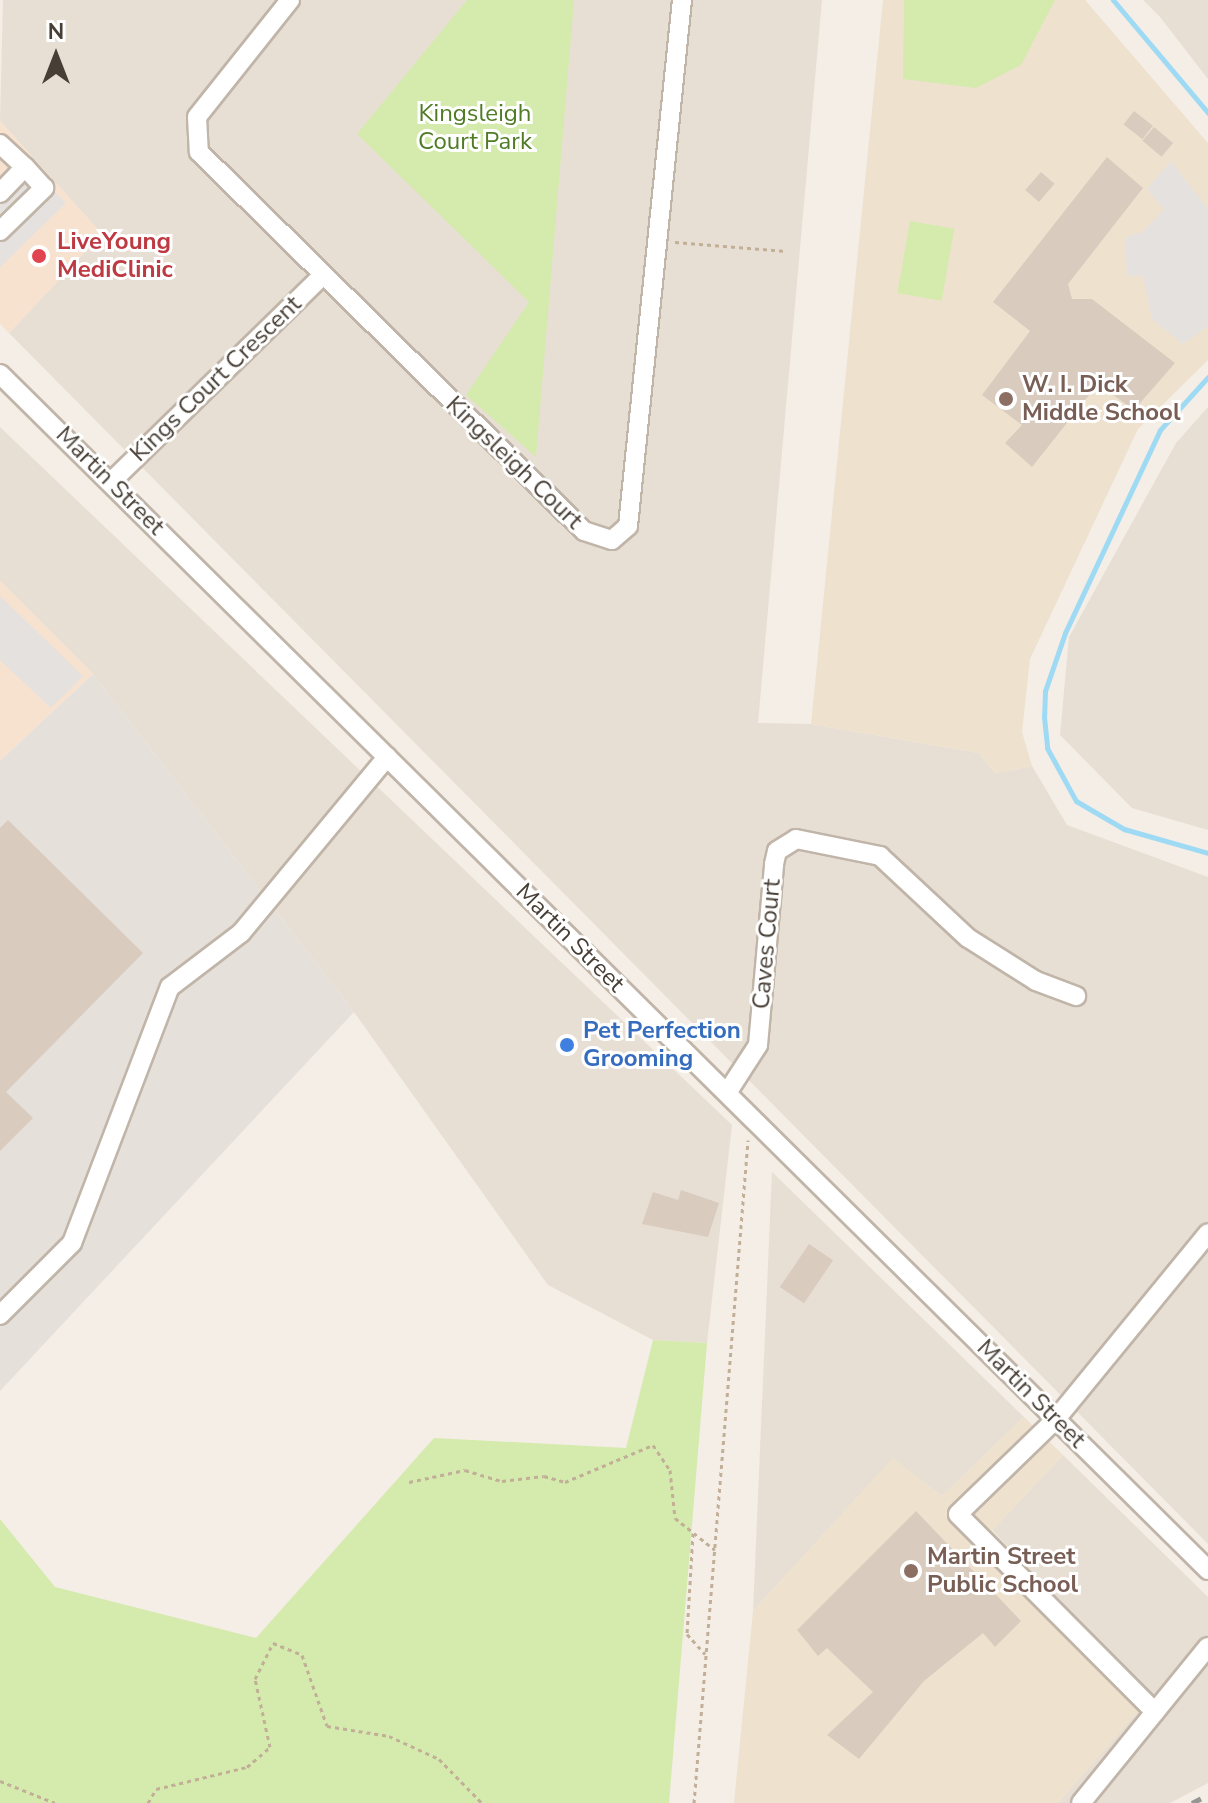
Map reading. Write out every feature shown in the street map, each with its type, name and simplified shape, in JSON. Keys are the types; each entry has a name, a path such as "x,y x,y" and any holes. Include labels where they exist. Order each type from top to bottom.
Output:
{"street":[{"name":"Kingsleigh Court","path":"290,0 197,117 193,135 207,164 584,531 612,540 628,526 682,0"},
{"path":"0,144 44,188 0,231"},
{"path":"0,193 25,167"},
{"name":"Kings Court Crescent","path":"111,482 322,276"},
{"name":"Martin Street","path":"0,374 1208,1570"},
{"path":"0,1315 72,1243 170,987 241,933 387,757"},
{"name":"Caves Court","path":"727,1093 758,1045 774,864 777,851 796,839 880,856 968,938 1036,981 1076,996"},
{"path":"1155,1712 958,1514 1056,1419 1208,1233"},
{"path":"1081,1803 1208,1647"}],"path":[{"path":"655,241 786,251"},
{"path":"694,1803 750,1116"},
{"path":"409,1482 465,1470 502,1481 544,1476 565,1482 653,1445 670,1470 675,1518 715,1550"},
{"path":"693,1533 687,1634 706,1655"},
{"path":"148,1803 156,1789 247,1767 270,1747 255,1679 273,1643 302,1655 327,1726 389,1736 439,1759 482,1803"},
{"path":"0,1781 55,1803"}],"shaded area":[{"path":"3,0 822,0 758,723 811,724 979,753 995,773 1032,766 1067,825 1208,877 1208,1544 9,333 102,234 0,121"},
{"name":"W. I. Dick Middle School","path":"883,0 1085,0 1208,143 1208,360 1138,429 1030,659 1022,732 1032,766 995,773 979,753 811,724"},
{"path":"1143,0 1208,0 1208,79 1160,17"},
{"path":"0,121 102,234 9,333 0,324"},
{"path":"1171,161 1208,209 1208,326 1183,344 1152,319 1143,276 1127,276 1125,237 1143,232 1164,209 1147,189"},
{"path":"34,171 66,203 0,267 0,194 6,199"},
{"path":"1208,407 1208,830 1132,808 1060,735 1069,637 1176,443"},
{"path":"0,427 732,1125 707,1343 653,1340 548,1285 354,1012 93,674 0,581"},
{"path":"0,581 93,674 0,761"},
{"path":"0,596 83,676 51,708 0,660"},
{"path":"93,674 354,1012 0,1391 0,761"},
{"path":"772,1172 1024,1417 942,1496 893,1459 753,1611"},
{"name":"Martin Street Public School","path":"1024,1417 1063,1455 992,1531 1152,1695 1058,1803 734,1803 753,1611 893,1458 942,1496"},
{"path":"1063,1455 1208,1597 1208,1783 1170,1803 1058,1803 1151,1695 992,1530"}],"green space":[{"name":"Kingsleigh Court Park","path":"467,0 574,0 536,457 466,395 529,302 357,134"},
{"path":"904,0 1055,0 1021,65 976,88 903,79"},
{"path":"910,221 954,229 942,301 897,293"},
{"path":"653,1340 707,1343 669,1803 0,1803 0,1519 55,1587 256,1638 434,1438 626,1448"}],"building":[{"path":"1134,111 1153,126 1142,139 1124,124"},
{"path":"1154,127 1173,143 1162,157 1142,141"},
{"path":"1107,157 1143,188 1068,284 1072,299 1092,299 1175,363 1134,410 1098,384 1032,467 1005,443 1022,425 982,395 1030,331 993,302"},
{"path":"1041,172 1055,184 1039,202 1025,190"},
{"path":"8,820 143,953 6,1092 33,1118 0,1151 0,828"},
{"path":"681,1190 719,1203 708,1237 642,1224 653,1192 678,1200"},
{"path":"809,1244 833,1260 804,1303 780,1287"},
{"path":"916,1511 1021,1621 995,1647 983,1633 924,1681 859,1759 827,1735 873,1692 827,1648 818,1656 797,1630"}],"waterway":[{"path":"1113,0 1208,113"},
{"path":"1208,377 1160,430 1065,633 1045,691 1044,717 1047,748 1076,801 1124,829 1208,853"}],"railway":[{"path":"1192,1803 1208,1795"}],"place":[{"name":"LiveYoung MediClinic","path":"39,256"},
{"name":"W. I. Dick Middle School","path":"1006,399"},
{"name":"Pet Perfection Grooming","path":"567,1045"},
{"name":"Martin Street Public School","path":"911,1571"}]}
